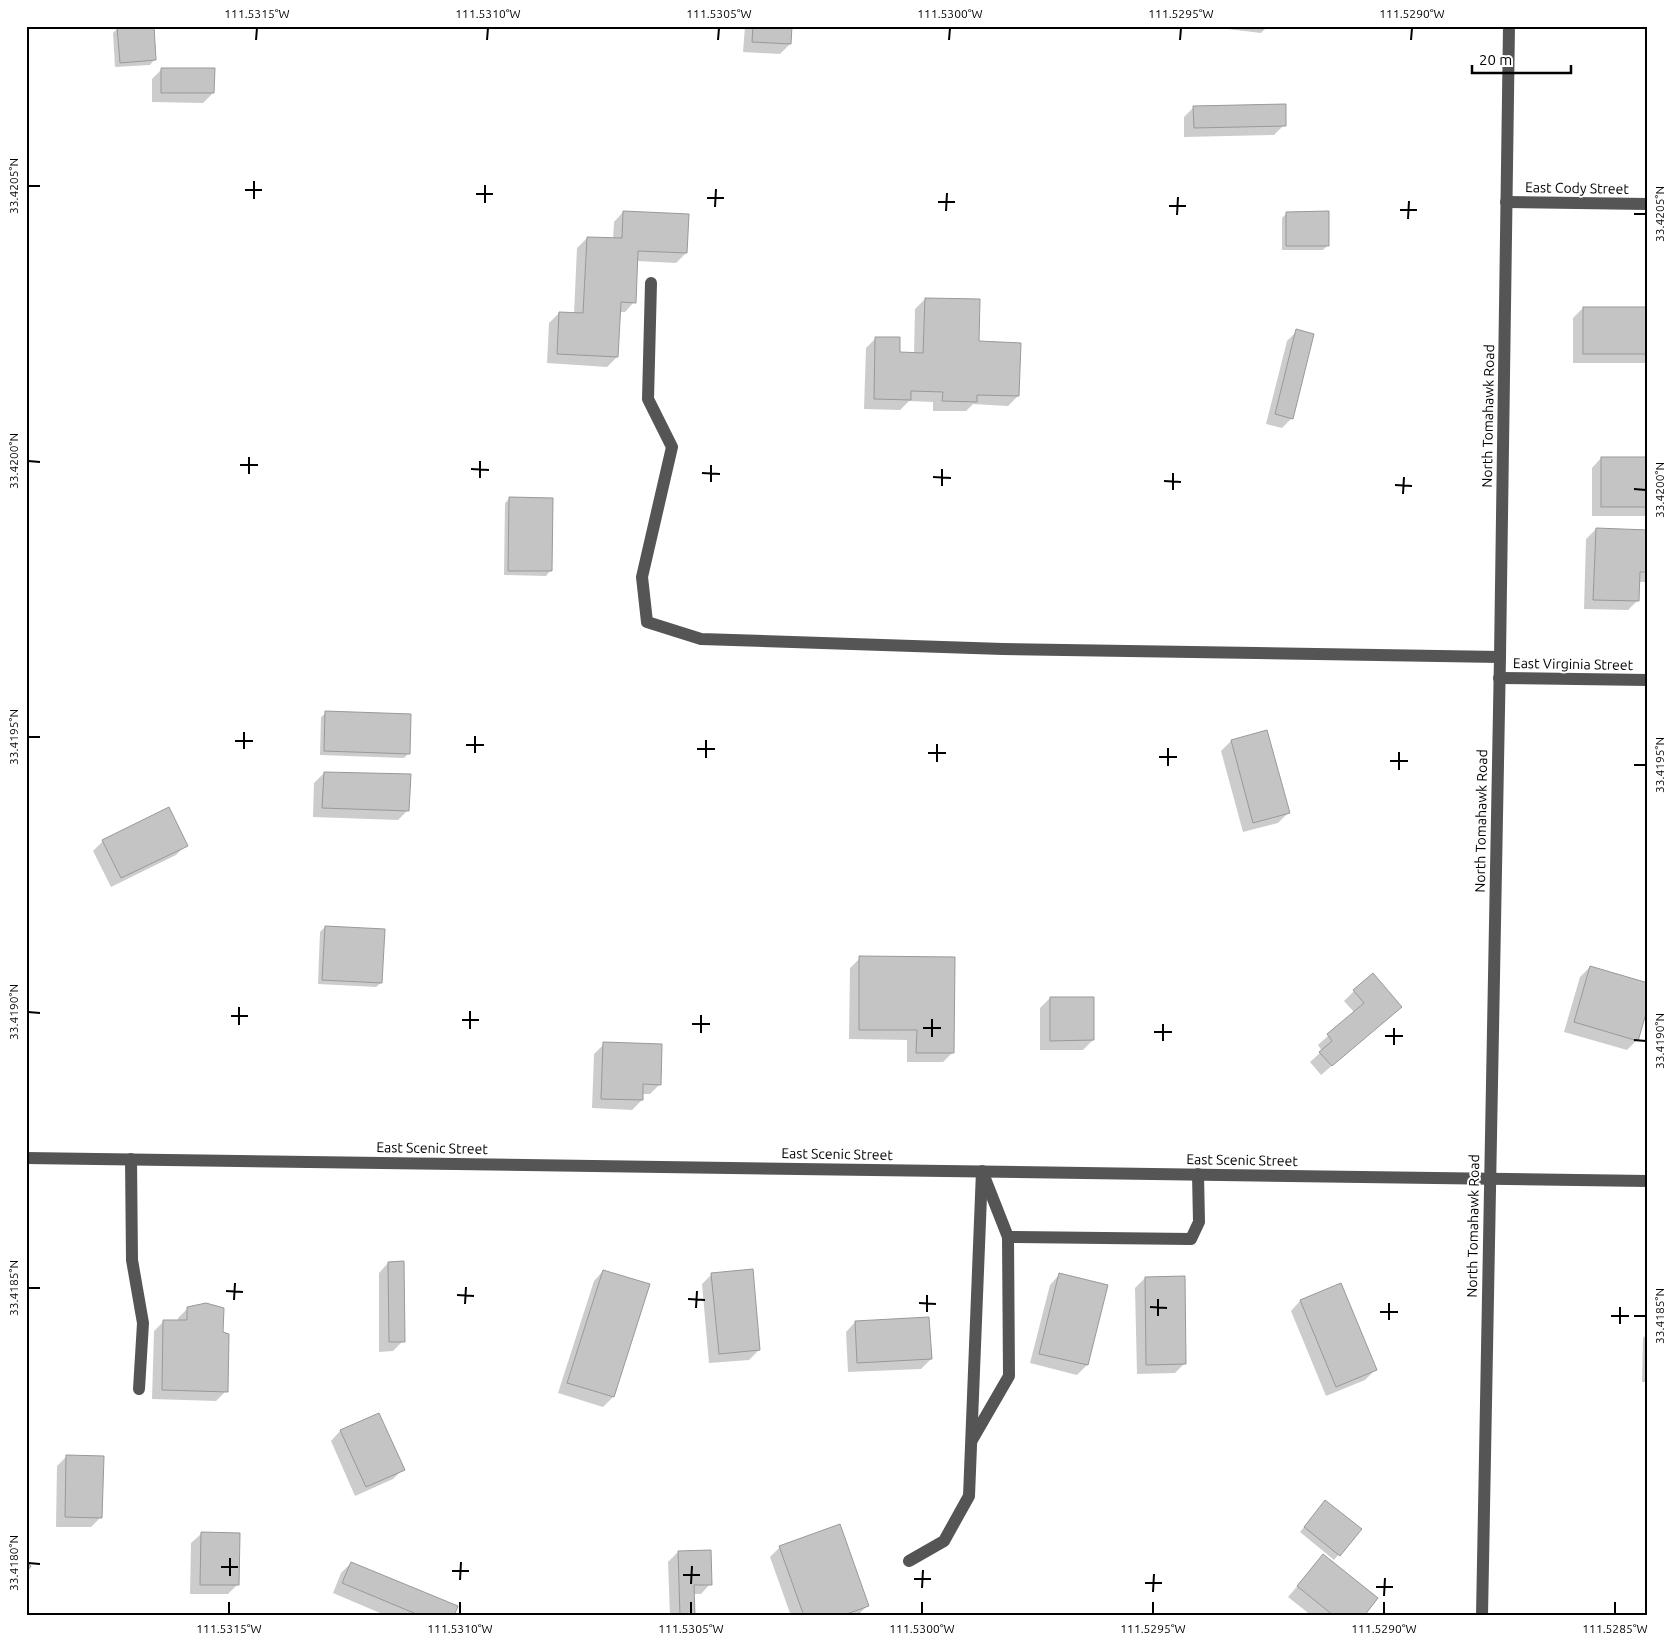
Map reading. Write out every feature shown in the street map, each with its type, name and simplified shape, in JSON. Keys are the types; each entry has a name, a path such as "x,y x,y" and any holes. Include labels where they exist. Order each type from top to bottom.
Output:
{"street":[{"name":"North Tomahawk Road","path":"1482,1616 1500,657 1509,26"},
{"name":"East Cody Street","path":"1506,202 1648,204"},
{"path":"651,283 648,399 672,447 642,577 647,622 702,638 1012,650 1500,657"},
{"name":"East Virginia Street","path":"1499,678 1648,680"},
{"name":"East Scenic Street","path":"26,1158 1648,1181"},
{"path":"132,1159 132,1260 143,1323 140,1389"},
{"path":"972,1441 1009,1376 1008,1237 982,1171"},
{"path":"909,1561 944,1541 969,1496 982,1171"},
{"path":"1008,1237 1191,1239 1199,1222 1198,1174"}],"building":[{"path":"154,26 156,60 120,63 117,27"},
{"path":"753,26 792,26 791,44 752,42"},
{"path":"161,68 215,68 214,93 161,93"},
{"path":"1286,104 1286,126 1194,128 1193,106"},
{"path":"623,211 689,214 687,253 638,251 636,303 621,302 618,357 557,354 559,312 583,313 587,237 622,238"},
{"path":"1329,211 1329,246 1286,246 1286,212"},
{"path":"925,298 980,299 979,341 1021,343 1019,396 977,395 977,402 942,401 943,392 911,391 911,400 874,399 875,337 900,337 900,352 923,353"},
{"path":"1583,307 1648,307 1648,354 1583,354"},
{"path":"1296,329 1314,334 1293,419 1275,414"},
{"path":"1601,457 1648,457 1648,507 1601,507"},
{"path":"509,497 553,498 552,571 508,571"},
{"path":"1596,528 1648,530 1648,572 1640,572 1639,601 1593,600"},
{"path":"325,711 411,714 410,754 324,751"},
{"path":"1267,730 1290,813 1253,823 1231,740"},
{"path":"324,772 411,774 409,811 322,808"},
{"path":"169,807 188,846 121,878 102,840"},
{"path":"325,926 385,929 382,983 322,980"},
{"path":"859,956 955,957 954,1053 916,1053 917,1030 859,1030"},
{"path":"1590,966 1648,983 1648,1007 1638,1041 1574,1022"},
{"path":"1373,973 1402,1007 1332,1066 1319,1052 1332,1041 1327,1034 1364,1003 1353,990"},
{"path":"1050,997 1094,997 1094,1040 1050,1041"},
{"path":"603,1042 662,1044 661,1085 643,1084 643,1100 601,1099"},
{"path":"404,1261 405,1342 389,1342 388,1262"},
{"path":"753,1269 760,1350 719,1354 711,1273"},
{"path":"603,1270 650,1284 614,1397 567,1383"},
{"path":"1059,1273 1108,1285 1088,1365 1039,1354"},
{"path":"1185,1276 1186,1364 1146,1365 1145,1277"},
{"path":"1341,1283 1377,1370 1336,1387 1300,1300"},
{"path":"206,1303 224,1308 223,1332 229,1334 228,1392 162,1390 163,1320 187,1320 187,1307"},
{"path":"929,1317 932,1359 857,1363 855,1321"},
{"path":"379,1413 405,1470 366,1487 340,1430"},
{"path":"66,1455 104,1456 102,1518 65,1517"},
{"path":"1325,1500 1362,1529 1340,1556 1304,1527"},
{"path":"840,1524 869,1606 841,1616 804,1616 779,1546"},
{"path":"201,1532 240,1533 239,1585 200,1585"},
{"path":"711,1550 712,1585 694,1585 695,1616 680,1616 678,1551"},
{"path":"1323,1554 1378,1598 1364,1616 1334,1616 1297,1586"},
{"path":"26,1562 31,1566 26,1573"},
{"path":"351,1562 458,1606 454,1616 421,1616 342,1583"}]}
